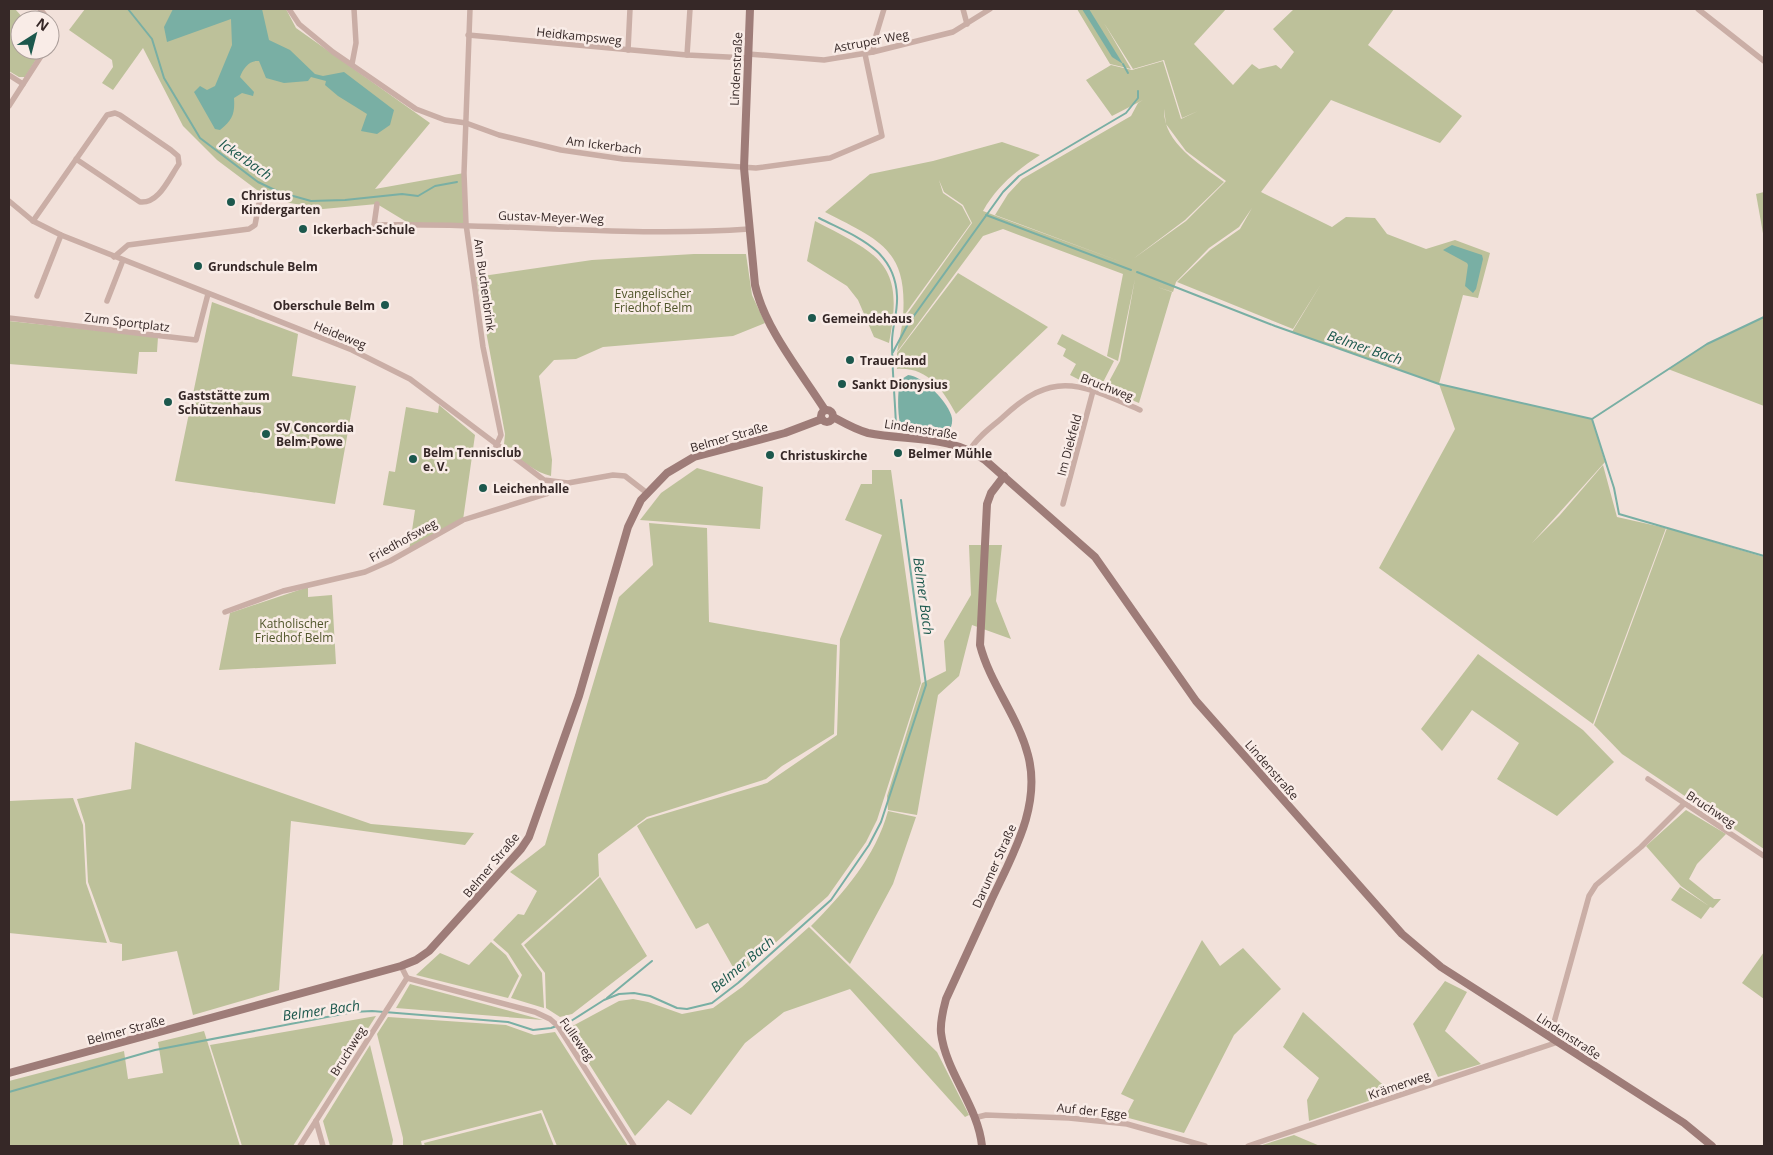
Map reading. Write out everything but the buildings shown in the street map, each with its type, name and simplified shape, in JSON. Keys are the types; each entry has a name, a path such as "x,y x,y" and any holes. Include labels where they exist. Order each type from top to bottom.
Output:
{"street":[{"name":"Am Ickerbach","path":"289,9 299,24 333,52 416,109 444,120 466,123 499,135 561,150 623,159 744,168 769,167 830,158 882,136 865,54"},
{"path":"352,64 356,43 354,9"},
{"name":"Am Buchenbrink","path":"470,9 464,173 466,224 483,347 501,435 496,446"},
{"path":"628,50 630,9"},
{"path":"687,56 690,9"},
{"name":"Lindenstraße","path":"750,9 744,168 751,254 759,302 767,318 825,410 832,412 832,417"},
{"path":"873,52 874,42 884,9"},
{"path":"963,9 967,24"},
{"name":"Astruper Weg","path":"748,56 824,60 865,54 920,42 953,32 990,9"},
{"path":"1698,9 1764,61"},
{"name":"Heidkampsweg","path":"468,35 687,56 748,56"},
{"path":"9,106 39,60"},
{"path":"9,75 23,84"},
{"path":"33,221 76,159 107,115 115,113 171,150 178,156 178,164 154,199 147,203 135,199 76,159"},
{"path":"114,257 128,245 249,229 255,225 261,193"},
{"name":"Heideweg","path":"9,201 33,221 61,235 340,345 388,366 410,379 532,472 556,483 578,482 613,475 625,476 647,493"},
{"name":"Gustav-Meyer-Weg","path":"377,204 374,225 466,224 691,232 749,228"},
{"path":"37,296 61,235"},
{"path":"107,301 123,260"},
{"name":"Zum Sportplatz","path":"9,318 196,340 208,294"},
{"name":"Bruchweg","path":"970,450 977,440 1020,401 1045,388 1064,384 1093,391 1140,410"},
{"name":"Im Diekfeld","path":"1063,504 1093,391"},
{"path":"822,418 821,414 825,410"},
{"name":"Lindenstraße","path":"832,417 868,433 949,443 970,450 1004,476 1095,557 1196,701 1402,934 1442,967 1684,1123 1712,1146"},
{"name":"Lindenstraße","path":"822,418 826,422 832,417"},
{"name":"Belmer Straße","path":"9,1073 401,966 416,960 429,951 514,856 529,836 579,696 626,534 647,493 667,473 694,457 785,433 822,418"},
{"name":"Darumer Straße","path":"982,1146 974,1118 946,1053 941,1033 941,1016 946,999 1024,828 1031,792 1031,774 1026,749 985,664 980,645 987,504 991,493 1004,476"},
{"name":"Friedhofsweg","path":"225,612 283,591 379,566 463,520 546,494 553,490 556,483"},
{"name":"Bruchweg","path":"1648,779 1764,856"},
{"path":"1550,1037 1589,896 1596,885 1642,847 1684,804"},
{"path":"401,966 407,978"},
{"name":"Bruchweg","path":"300,1146 407,978"},
{"name":"Fulleweg","path":"407,978 535,1012 550,1019 564,1035 634,1146"},
{"name":"Krämerweg","path":"1248,1146 1558,1042"},
{"name":"Auf der Egge","path":"974,1118 986,1115 1069,1118 1127,1124 1205,1146"},
{"path":"316,1121 323,1146"}],"green space":[{"path":"9,9 15,9 10,10 10,60 36,60 25,77 19,77 9,71"},
{"path":"85,9 286,9 296,28 430,123 375,189 464,173 466,224 410,224 377,204 323,209 290,203 261,193 217,160 183,126 143,48 113,90 102,83 113,67 112,60 69,30"},
{"path":"1077,9 1226,9 1194,44 1233,85 1252,64 1259,69 1276,65 1281,69 1294,52 1273,29 1294,9 1394,9 1368,45 1462,116 1440,143 1331,100 1261,192 1332,227 1346,217 1375,218 1387,234 1426,249 1455,240 1490,253 1478,298 1463,295 1439,384 1292,332 1321,284 1293,329 1177,282 1210,250 1240,229 1252,208 1239,227 1209,248 1176,282 1173,292 1157,287 1172,292 1139,403 1105,389 1120,361 1135,279 1118,361 1107,356 1123,274 1003,229 983,236 897,352 903,320 972,223 963,205 944,192 939,180 943,193 962,206 971,223 903,317 901,276 895,261 886,249 875,240 825,212 870,174 933,161 1002,142 1040,155 1008,180 994,194 983,211 1127,264 995,215 1008,194 1022,179 1131,116 1138,103 1143,100 1112,116 1086,80 1111,65 1132,70 1163,61 1181,119 1198,111 1182,118 1164,60 1133,69 1104,23 1131,69 1110,64","holes":["1167,125 1186,151 1226,181 1186,221 1133,259 1185,220 1224,182 1184,151 1169,132"]},
{"path":"1764,192 1764,239 1756,194"},
{"path":"815,221 871,253 890,278 893,295 893,316 889,343 874,337 858,300 847,286 807,261"},
{"name":"Evangelischer Friedhof Belm","path":"694,254 746,254 752,295 765,323 733,336 603,347 576,359 554,360 539,376 552,460 551,476 532,468 514,454 504,444 505,434 476,277 592,260"},
{"path":"958,273 1048,327 956,414 933,381 908,369 897,369 897,353"},
{"name":"SV Concordia Belm-Powe","path":"212,302 298,334 292,376 356,386 335,504 175,481"},
{"path":"1764,317 1764,406 1668,369 1707,344"},
{"path":"9,321 158,337 157,352 139,352 137,374 9,364"},
{"path":"1062,334 1114,361 1099,390 1070,375 1076,364 1063,356 1066,349 1057,344"},
{"path":"1439,384 1592,419 1605,462 1532,543 1560,515 1603,465 1617,517 1666,528 1593,724 1379,568 1455,429"},
{"path":"439,405 475,435 463,520 409,551 415,510 383,505 389,471 395,472 406,407 438,413"},
{"path":"697,468 763,487 760,529 640,520 661,493"},
{"path":"872,470 891,470 921,683 877,820 866,842 828,896 738,976 708,923 696,929 637,826 647,819 767,783 837,735 840,639 882,535 845,520 861,484 872,484"},
{"path":"649,523 707,528 709,622 837,645 834,734 782,766 766,779 647,817 598,854 599,876 521,944 542,973 544,1008 511,998 522,975 508,953 493,940 518,914 524,915 537,891 510,872 545,845 619,597 653,565"},
{"path":"1667,528 1764,557 1764,849 1622,754 1594,725"},
{"path":"969,545 1002,545 996,601 1011,639 972,625 959,676 938,695 917,815 888,810 887,796 922,683 946,671 944,641 971,595"},
{"name":"Katholischer Friedhof Belm","path":"308,587 308,597 332,595 336,664 219,670 230,613"},
{"path":"1478,654 1583,730 1614,762 1557,816 1497,779 1519,743 1472,710 1442,751 1421,729"},
{"path":"135,742 371,824 474,833 465,845 291,821 279,990 193,1015 177,951 122,961 122,944 110,942 88,882 85,824 77,799 131,789"},
{"path":"73,798 83,825 86,883 107,943 9,933 9,801"},
{"path":"1686,810 1726,834 1697,864 1689,879 1714,899 1721,899 1713,908 1710,907 1701,919 1671,900 1680,887 1709,906 1681,886 1646,846"},
{"path":"888,811 916,817 893,884 850,964 811,926 835,901 867,859 883,828"},
{"path":"600,877 647,956 572,1014 560,1017 546,1008 545,973 524,945"},
{"path":"809,927 937,1052 969,1115 965,1117 850,989 784,1012 745,1043 691,1115 668,1100 635,1136 567,1029 619,1001 633,999 648,1002 682,1014 713,1008 742,987"},
{"path":"1202,940 1220,966 1243,948 1281,989 1234,1035 1184,1133 1125,1117 1134,1100 1121,1094"},
{"path":"491,942 506,955 519,976 508,998 416,975 440,953 469,965"},
{"path":"1764,952 1764,999 1742,983"},
{"path":"1445,981 1467,992 1445,1031 1481,1064 1438,1077 1413,1024"},
{"path":"410,984 543,1020 396,1008"},
{"path":"1303,1012 1392,1093 1309,1121 1307,1100 1319,1078 1283,1047"},
{"path":"376,1016 293,1146 242,1146 210,1045"},
{"path":"388,1017 506,1025 534,1035 555,1032 628,1146 557,1146 542,1110 421,1141 422,1146 403,1146 403,1138 377,1034"},
{"path":"204,1031 240,1146 9,1146 9,1081 124,1051 128,1079 163,1073 158,1042"},
{"path":"370,1045 393,1140 392,1146 330,1146 323,1121"},
{"path":"541,1113 554,1146 425,1146 424,1143"},
{"path":"1294,1135 1320,1146 1259,1146"}],"water":[{"path":"173,9 262,9 269,40 290,50 315,74 323,76 344,72 394,110 390,125 377,134 361,131 367,114 338,96 325,85 326,81 311,77 308,81 284,83 266,78 259,61 255,61 247,66 240,77 254,92 253,96 242,93 234,98 234,108 228,123 220,130 215,129 194,92 200,86 207,90 215,86 232,45 231,19 167,42 164,27"},
{"path":"1082,9 1089,9 1123,64 1112,57"},
{"path":"1452,245 1482,255 1483,259 1476,289 1473,293 1465,286 1467,263 1443,250"},
{"path":"908,375 928,385 946,405 952,421 945,436 901,427 898,396 900,383"}],"waterway":[{"name":"Ickerbach","path":"128,9 152,39 164,78 200,138 258,182 279,192 311,201 345,200 402,194 418,196 435,186 457,182"},
{"path":"1123,64 1128,73"},
{"path":"893,352 908,324 1003,192 1019,176 1126,113 1138,98 1138,91"},
{"name":"Belmer Bach","path":"986,215 1131,270"},
{"name":"Ickerbach","path":"819,218 871,246 889,267 895,280 897,302 892,342 892,363 896,426"},
{"name":"Belmer Bach","path":"1137,272 1275,326 1439,384 1592,419"},
{"path":"1592,419 1707,344 1764,317"},
{"path":"1592,419 1614,488 1619,514 1764,556"},
{"name":"Belmer Bach","path":"9,1092 155,1050 353,1012 372,1011 508,1022 533,1030 551,1028 571,1021 604,1000 619,994 634,993 650,996 677,1008 687,1009 712,1003 738,983 831,900 869,845 881,822 926,685 901,500"},
{"path":"607,998 652,961"}],"place":[{"name":"Christus Kindergarten","path":"231,202"},
{"name":"Ickerbach-Schule","path":"303,229"},
{"name":"Grundschule Belm","path":"198,266"},
{"name":"Oberschule Belm","path":"385,305"},
{"name":"Gemeindehaus","path":"812,318"},
{"name":"Trauerland","path":"850,360"},
{"name":"Sankt Dionysius","path":"842,384"},
{"name":"Gaststätte zum Schützenhaus","path":"168,402"},
{"name":"SV Concordia Belm-Powe","path":"266,434"},
{"name":"Belmer Mühle","path":"898,453"},
{"name":"Christuskirche","path":"770,455"},
{"name":"Belm Tennisclub e. V.","path":"413,459"},
{"name":"Leichenhalle","path":"483,488"}]}
